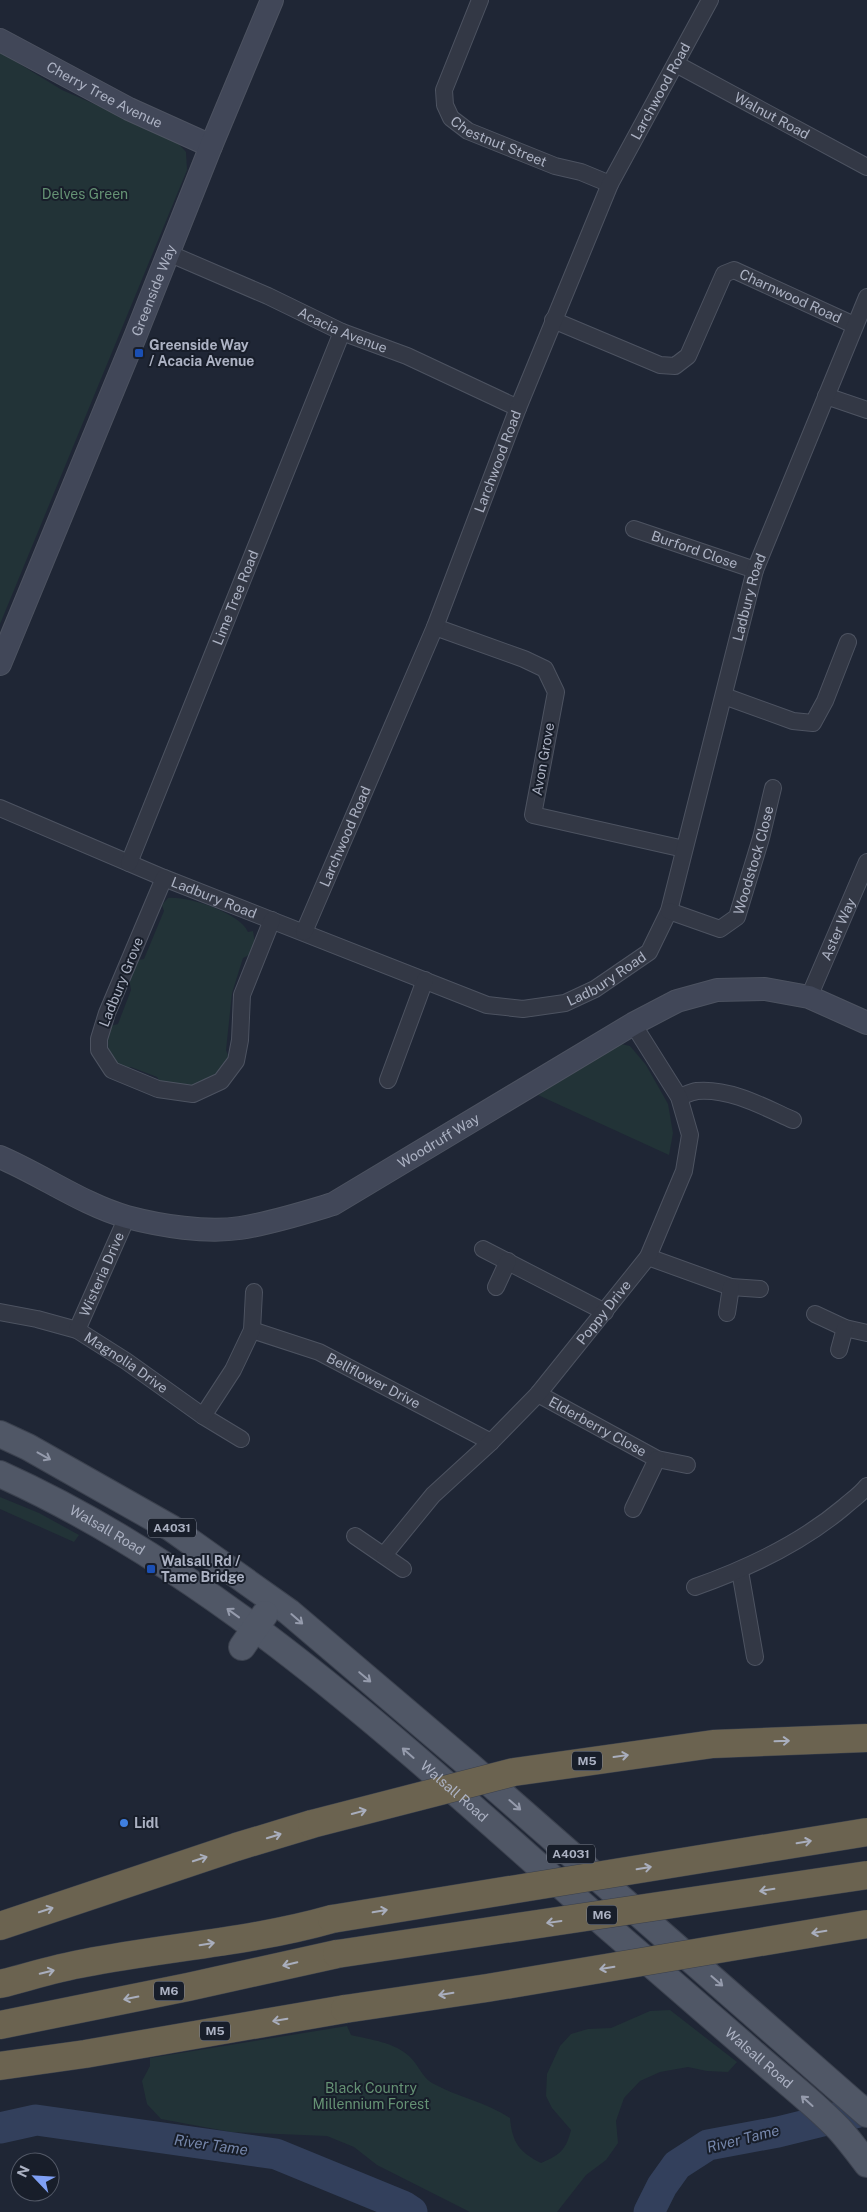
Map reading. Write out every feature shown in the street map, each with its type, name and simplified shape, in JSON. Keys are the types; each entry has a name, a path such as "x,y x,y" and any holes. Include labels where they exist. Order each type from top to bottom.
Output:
{"highway":[{"name":"M5","path":"0,1926 236,1847 312,1824 514,1772 713,1744 867,1738"},
{"path":"0,1984 84,1963 251,1938 332,1919 867,1832"},
{"name":"M6","path":"0,2025 188,1987 337,1954 867,1875"},
{"name":"M5","path":"0,2066 85,2054 345,2009 487,1988 867,1924"},
{"name":"M5","path":"0,2072 85,2054"}],"main road":[{"name":"A4031","path":"0,1434 45,1457 171,1528 273,1600 469,1765 867,2114"},
{"name":"Walsall Road","path":"0,1474 73,1511 166,1565 248,1638 401,1747 840,2130 867,2164"},
{"path":"248,1638 273,1600"}],"street":[{"name":"Greenside Way","path":"0,664 210,146 272,0"},
{"name":"Chestnut Street","path":"480,0 444,90 445,105 450,118 468,131 555,166 581,172 610,184"},
{"name":"Larchwood Road","path":"304,932 435,627 518,408 610,184 710,0"},
{"name":"Cherry Tree Avenue","path":"0,40 129,110 210,146"},
{"name":"Walnut Road","path":"676,64 867,167"},
{"name":"Acacia Avenue","path":"168,253 268,296 342,332 407,356 518,408"},
{"name":"Charnwood Road","path":"553,320 660,365 675,366 688,356 724,274 734,270 854,325"},
{"name":"Ladbury Road","path":"0,808 164,878 487,1005 523,1009 565,1003 595,989 649,952 668,911 755,570 867,297"},
{"name":"Lime Tree Road","path":"129,863 342,332"},
{"path":"826,396 867,410"},
{"name":"Burford Close","path":"634,530 755,570"},
{"name":"Avon Grove","path":"435,627 524,659 545,669 556,692 533,815 684,849"},
{"path":"724,696 793,721 813,723 825,701 848,642"},
{"name":"Woodstock Close","path":"668,911 720,929 737,917 761,838 773,788"},
{"name":"Aster Way","path":"809,997 867,862"},
{"name":"Ladbury Grove","path":"164,878 106,1013 99,1039 99,1050 112,1070 158,1089 193,1094 221,1081 236,1061 240,1040 242,995 272,920"},
{"path":"388,1080 425,980"},
{"name":"Woodruff Way","path":"0,1157 126,1217 186,1228 239,1228 296,1215 333,1204 633,1024 677,1001 717,990 765,989 809,997 867,1023"},
{"name":"Poppy Drive","path":"384,1555 433,1495 491,1442 538,1394 648,1258 684,1171 690,1135 679,1097 633,1024"},
{"path":"679,1097 697,1091 751,1093 793,1120"},
{"name":"Wisteria Drive","path":"77,1330 126,1217"},
{"path":"483,1249 605,1312"},
{"path":"648,1258 731,1286 760,1289"},
{"path":"496,1287 508,1261"},
{"path":"727,1313 731,1286"},
{"path":"203,1416 234,1370 252,1330 254,1292"},
{"name":"Magnolia Drive","path":"0,1312 37,1318 77,1330 126,1361 203,1416 241,1439"},
{"path":"815,1314 845,1328 867,1333"},
{"path":"839,1350 845,1328"},
{"name":"Bellflower Drive","path":"252,1330 319,1352 491,1442"},
{"name":"Elderberry Close","path":"538,1394 657,1459 687,1465"},
{"name":"Elderberry Close","path":"633,1509 657,1459"},
{"path":"695,1586 740,1571 783,1549 830,1518 866,1488"},
{"path":"356,1536 403,1569"},
{"path":"740,1571 755,1657"}],"green space":[{"name":"Delves Green","path":"0,52 62,90 173,138 186,152 187,170 0,624"},
{"path":"168,898 200,903 224,912 235,918 248,932 253,931 255,944 251,954 243,958 232,993 226,1050 229,1058 221,1068 205,1081 193,1086 184,1087 160,1082 157,1077 131,1067 124,1070 118,1067 111,1057 108,1045 110,1026 118,1024 131,990 129,979 138,960 144,959 164,911 162,905"},
{"path":"621,1044 630,1046 646,1065 668,1104 673,1133 669,1155 538,1095"},
{"path":"0,1497 39,1513 79,1535 74,1542 0,1509"},
{"name":"Black Country Millennium Forest","path":"670,2010 737,2062 728,2072 707,2071 688,2067 660,2072 640,2081 624,2098 616,2121 618,2143 606,2160 586,2175 557,2212 470,2212 377,2165 354,2147 327,2136 231,2132 161,2119 147,2104 142,2081 150,2066 150,2058 347,2026 351,2035 382,2042 403,2051 432,2083 501,2112 510,2118 513,2134 518,2145 527,2155 541,2163 561,2151 567,2142 571,2130 552,2108 546,2096 547,2074 560,2046 571,2034 588,2029 611,2028 650,2011"}],"waterway":[{"name":"River Tame","path":"649,2212 662,2186 677,2165 708,2145 778,2132 867,2110"},
{"name":"River Tame","path":"0,2128 36,2120 276,2154 403,2206 412,2212"}],"place":[{"name":"Greenside Way / Acacia Avenue","path":"139,353"},
{"name":"Walsall Rd / Tame Bridge","path":"151,1569"},
{"name":"Lidl","path":"124,1823"}]}
